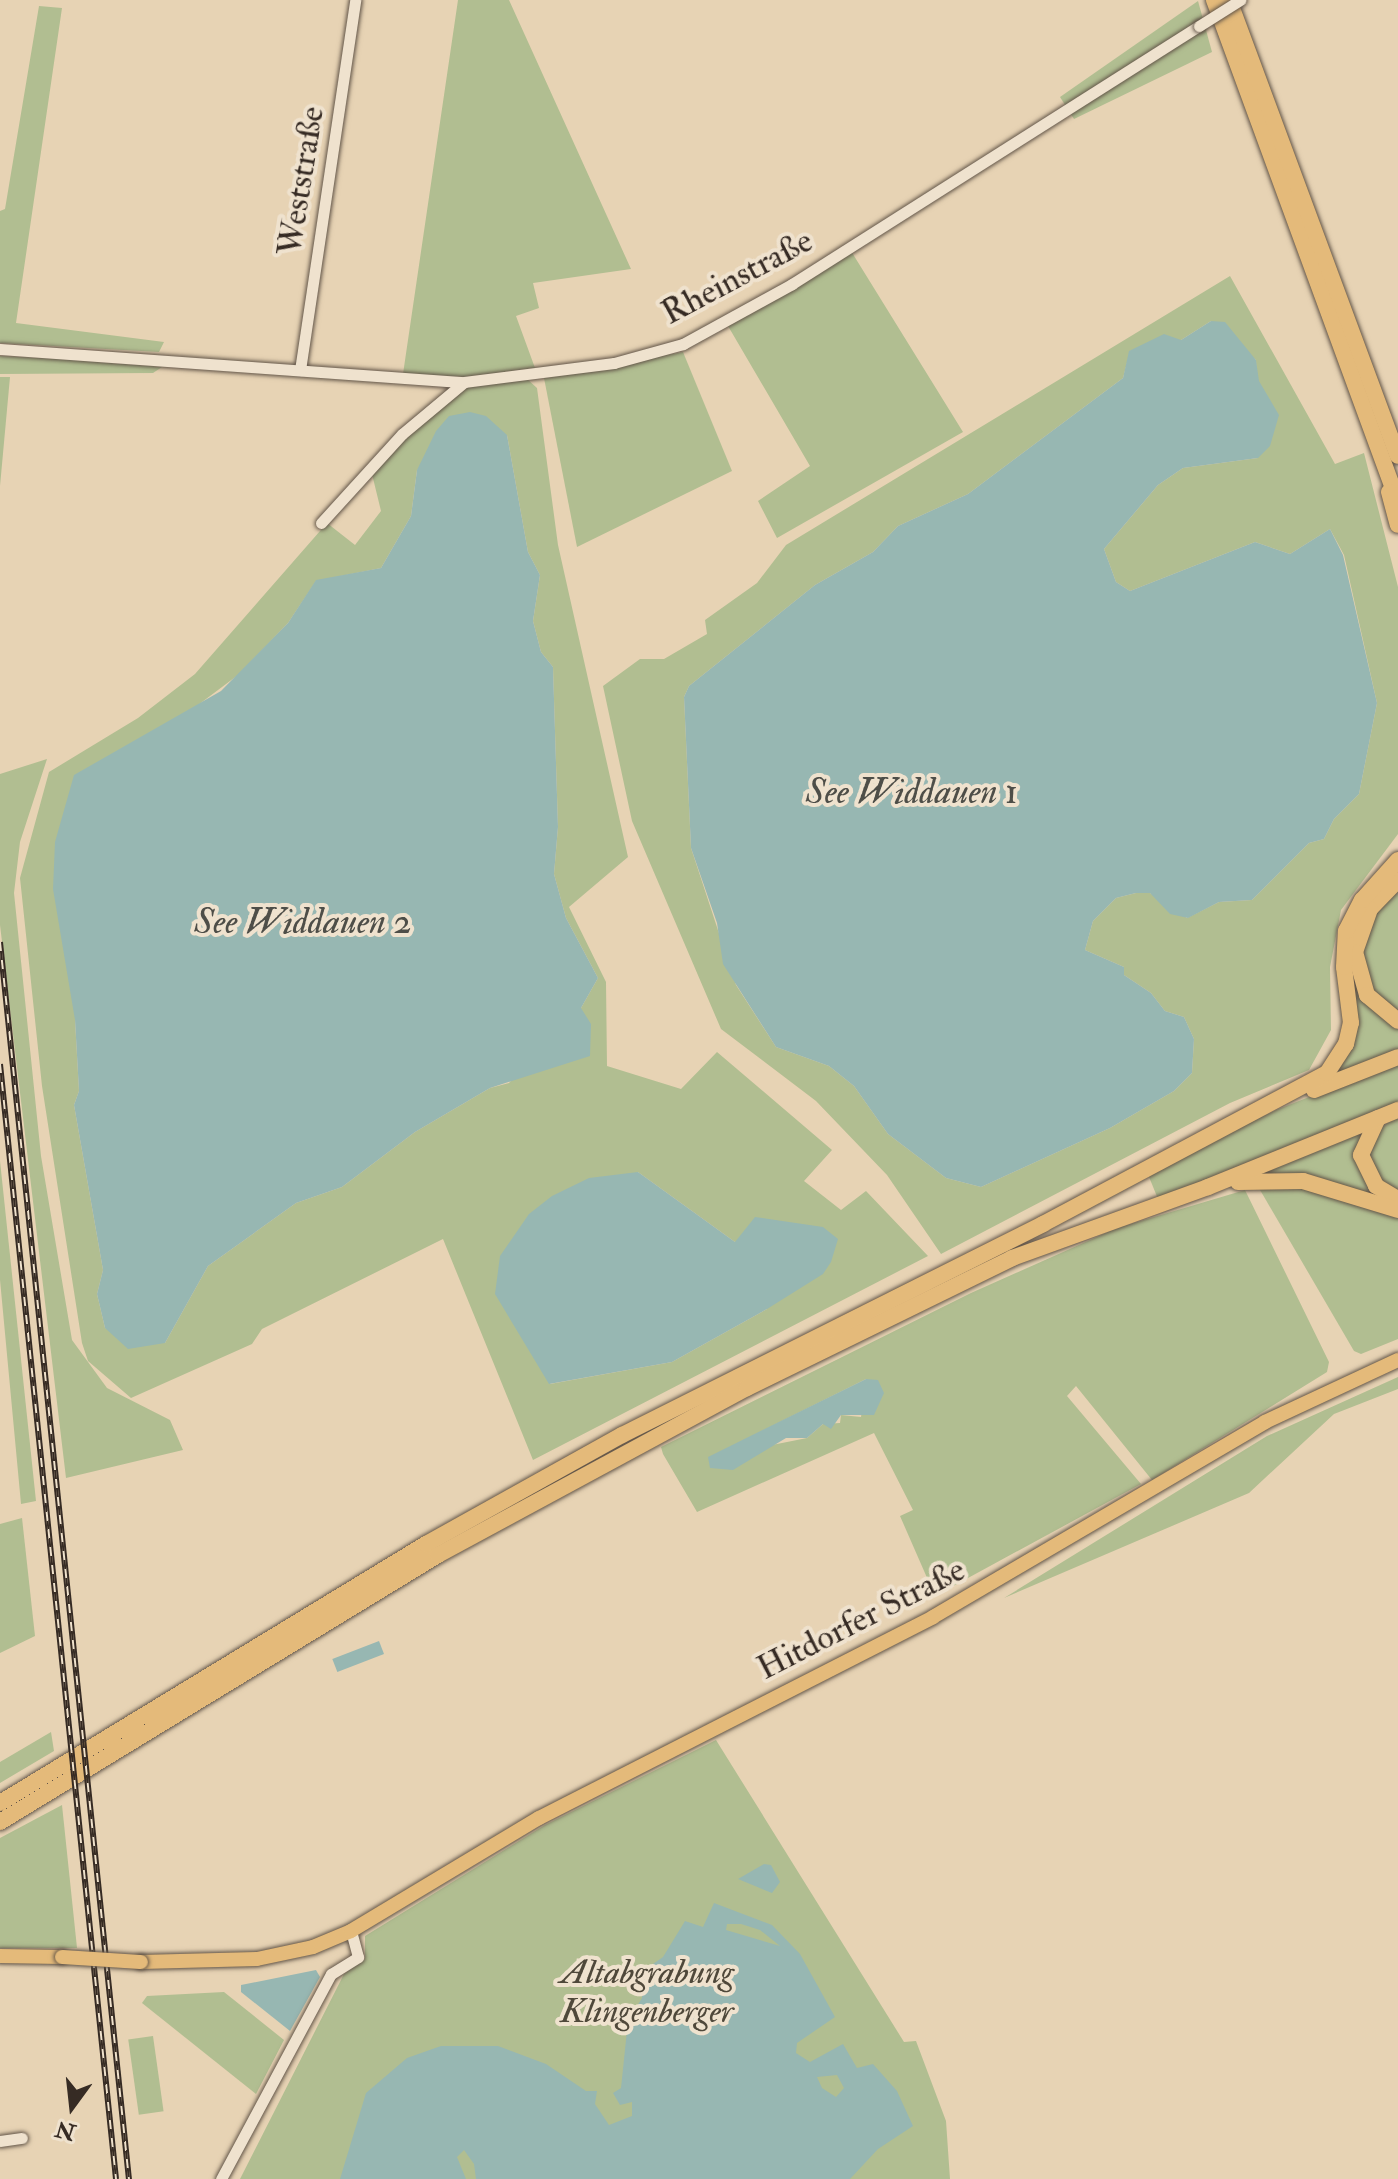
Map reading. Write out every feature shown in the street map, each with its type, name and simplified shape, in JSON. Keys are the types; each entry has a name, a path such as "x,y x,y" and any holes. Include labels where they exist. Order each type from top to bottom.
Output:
{"highway":[{"path":"1214,0 1383,437 1398,525"},
{"path":"1229,0 1383,437 1398,502"},
{"path":"1383,437 1398,450"},
{"path":"1383,437 1398,456"},
{"path":"0,1803 360,1582 622,1435 1298,1092 1337,1061 1351,1023 1344,967 1346,931 1362,900 1398,860"},
{"path":"1398,880 1370,909 1355,952 1367,995 1398,1021"},
{"path":"1258,1112 1398,1057"},
{"path":"0,1822 438,1555 624,1452 969,1277 1086,1228 1208,1187 1398,1110"},
{"path":"1378,1118 1361,1155 1376,1186 1398,1199"},
{"path":"1208,1187 1281,1178 1331,1186 1398,1210"}],"main road":[{"name":"Hitdorfer Straße","path":"0,1956 141,1962 257,1959 345,1934 539,1818 933,1617 1265,1422 1398,1360"}],"street":[{"name":"Weststraße","path":"300,370 355,0"},
{"name":"Rheinstraße","path":"0,349 464,382 599,367 683,344 792,284 1240,0"},
{"path":"428,381 436,401"},
{"path":"321,523 436,401 464,382"},
{"path":"221,2179 331,1974 358,1957 345,1934"},
{"path":"0,2141 22,2138"}],"green space":[{"path":"458,0 509,0 631,269 533,283 539,308 516,316 535,368 466,377 403,374"},
{"path":"1198,1 1212,52 1074,119 1060,97"},
{"path":"39,6 62,8 16,323 164,342 159,352 0,343 0,211 5,209"},
{"path":"851,251 963,432 777,538 758,501 810,466 728,326"},
{"path":"1230,276 1335,464 1364,453 1398,587 1398,834 1341,910 1330,967 1331,1030 1309,1070 1230,1103 941,1254 887,1175 816,1101 721,1029 632,821 603,686 640,659 664,659 707,634 705,620 757,583 786,545","holes":["1211,321 1256,360 1258,458 1183,468 1158,485 1104,549 1116,582 1130,591 1255,542 1290,554 1330,529 1344,555 1377,703 1359,794 1334,819 1324,839 1309,843 1252,900 1219,902 1187,918 1150,893 1136,893 1116,898 1093,921 1085,950 1124,967 1124,975 1151,993 1165,1011 1184,1017 1194,1039 1192,1073 1174,1091 1110,1128 981,1187 946,1178 888,1134 854,1086 829,1066 776,1047 736,985 691,848 684,697 689,686 815,585 873,552 898,526 968,494 1123,378 1130,351 1181,340"]},
{"path":"683,352 732,471 577,547 544,378"},
{"path":"0,356 162,367 153,373 0,374"},
{"path":"0,377 10,377 0,486"},
{"path":"526,378 537,388 558,545 628,857 569,907 606,982 607,1066 681,1089 717,1052 832,1150 804,1181 841,1210 866,1191 928,1256 533,1460 443,1239 262,1329 252,1344 131,1398 88,1361 82,1343 42,1086 20,878 49,772 138,718 195,674 327,523 355,545 381,511 371,470 403,436 466,385","holes":["507,435 528,552 540,575 533,621 541,652 553,667 558,827 554,874 566,918 598,978 581,1008 509,1083 490,1088 415,1132 342,1187 296,1203 208,1266 165,1343 105,1328 97,1294 103,1270 74,1105 79,1091 75,1020 186,714 238,675 288,623 316,581 381,568 411,516 417,470","638,1172 735,1242 767,1309 672,1362 550,1384"]},
{"path":"47,759 20,842 14,893 41,1156 72,1340 107,1388 170,1420 183,1450 66,1478 0,925 0,774"},
{"path":"1384,885 1352,973 1398,1027 1398,1052 1328,1080 1346,1054 1348,971"},
{"path":"1398,885 1398,1017 1365,986 1361,937 1368,919"},
{"path":"1398,1062 1398,1103 1158,1199 1147,1172 1276,1110"},
{"path":"1398,1115 1398,1194 1371,1174 1368,1138"},
{"path":"1367,1124 1360,1141 1391,1199 1254,1175"},
{"path":"0,1161 36,1501 21,1504 0,1280"},
{"path":"1283,1182 1398,1215 1398,1339 1361,1354 1354,1351 1256,1183"},
{"path":"1245,1190 1329,1362 1327,1372 1152,1480 1076,1386 1067,1396 1141,1484 935,1596 900,1516 913,1510 874,1433 697,1512 663,1454 661,1447 971,1293 1117,1228","holes":["866,1379 861,1417 841,1415 840,1423 823,1424 807,1438 708,1458"]},
{"path":"1398,1377 1398,1389 1334,1414 1249,1493 1004,1598 1267,1436"},
{"path":"22,1518 35,1636 0,1653 0,1524"},
{"path":"51,1732 54,1751 0,1783 0,1762"},
{"name":"Altabgrabung Klingenberger","path":"716,1740 904,2042 916,2041 946,2121 950,2179 240,2179 344,1974 365,1959 365,1936 545,1825"},
{"path":"62,1805 77,1948 0,1948 0,1838"},
{"path":"224,1992 284,2040 256,2094 142,2003 147,1996"},
{"path":"153,2036 164,2111 139,2115 128,2039"}],"water":[{"name":"See Widdauen 1","path":"1211,321 1225,322 1256,360 1259,381 1279,415 1270,446 1258,458 1183,468 1158,485 1104,549 1116,582 1130,591 1255,542 1290,554 1330,529 1343,555 1377,703 1359,794 1334,819 1324,839 1309,843 1252,900 1219,902 1188,918 1170,914 1150,893 1136,893 1116,898 1093,921 1085,950 1124,967 1124,975 1151,993 1165,1011 1184,1017 1194,1039 1192,1073 1174,1091 1110,1128 981,1187 946,1178 888,1134 854,1086 829,1066 776,1047 723,964 717,923 691,848 684,697 689,686 815,585 873,552 898,526 968,494 1123,378 1129,351 1164,334 1181,340"},
{"name":"See Widdauen 2","path":"470,412 486,416 507,435 528,552 540,575 533,621 541,652 553,667 558,827 554,874 566,918 598,978 581,1008 591,1024 590,1056 490,1088 415,1132 342,1187 296,1203 208,1266 165,1343 128,1349 105,1328 97,1294 103,1270 74,1105 79,1091 75,1020 53,889 55,842 74,775 221,691 288,623 316,580 381,568 411,516 417,470 436,431 449,416"},
{"path":"638,1172 735,1242 755,1217 823,1227 838,1239 831,1262 823,1274 672,1362 549,1384 495,1294 500,1256 529,1214 552,1196 589,1178"},
{"path":"866,1379 878,1380 884,1393 874,1415 841,1415 831,1429 823,1424 807,1438 786,1438 733,1470 710,1468 708,1457"},
{"path":"379,1641 384,1654 337,1672 332,1659"},
{"path":"764,1864 771,1865 780,1882 772,1893 738,1879"},
{"name":"Altabgrabung Klingenberger","path":"714,1903 772,1925 800,1954 835,2017 797,2043 796,2053 810,2062 843,2044 857,2068 873,2064 897,2091 913,2126 878,2149 850,2179 476,2179 474,2164 464,2150 457,2157 466,2179 340,2179 366,2093 407,2058 441,2046 498,2046 546,2064 586,2091 597,2091 595,2104 609,2125 632,2116 632,2102 620,2105 613,2093 621,2088 628,2021 642,1998 643,1971 663,1957 685,1921 703,1927","holes":["727,1924 741,1924 760,1930 780,1946 726,1930","837,2075 844,2088 836,2097 822,2088 817,2077"]},
{"path":"316,1970 320,1977 290,2031 241,1992 241,1985"}],"railway":[{"path":"0,942 129,2179"},
{"path":"0,1064 116,2179"}]}
